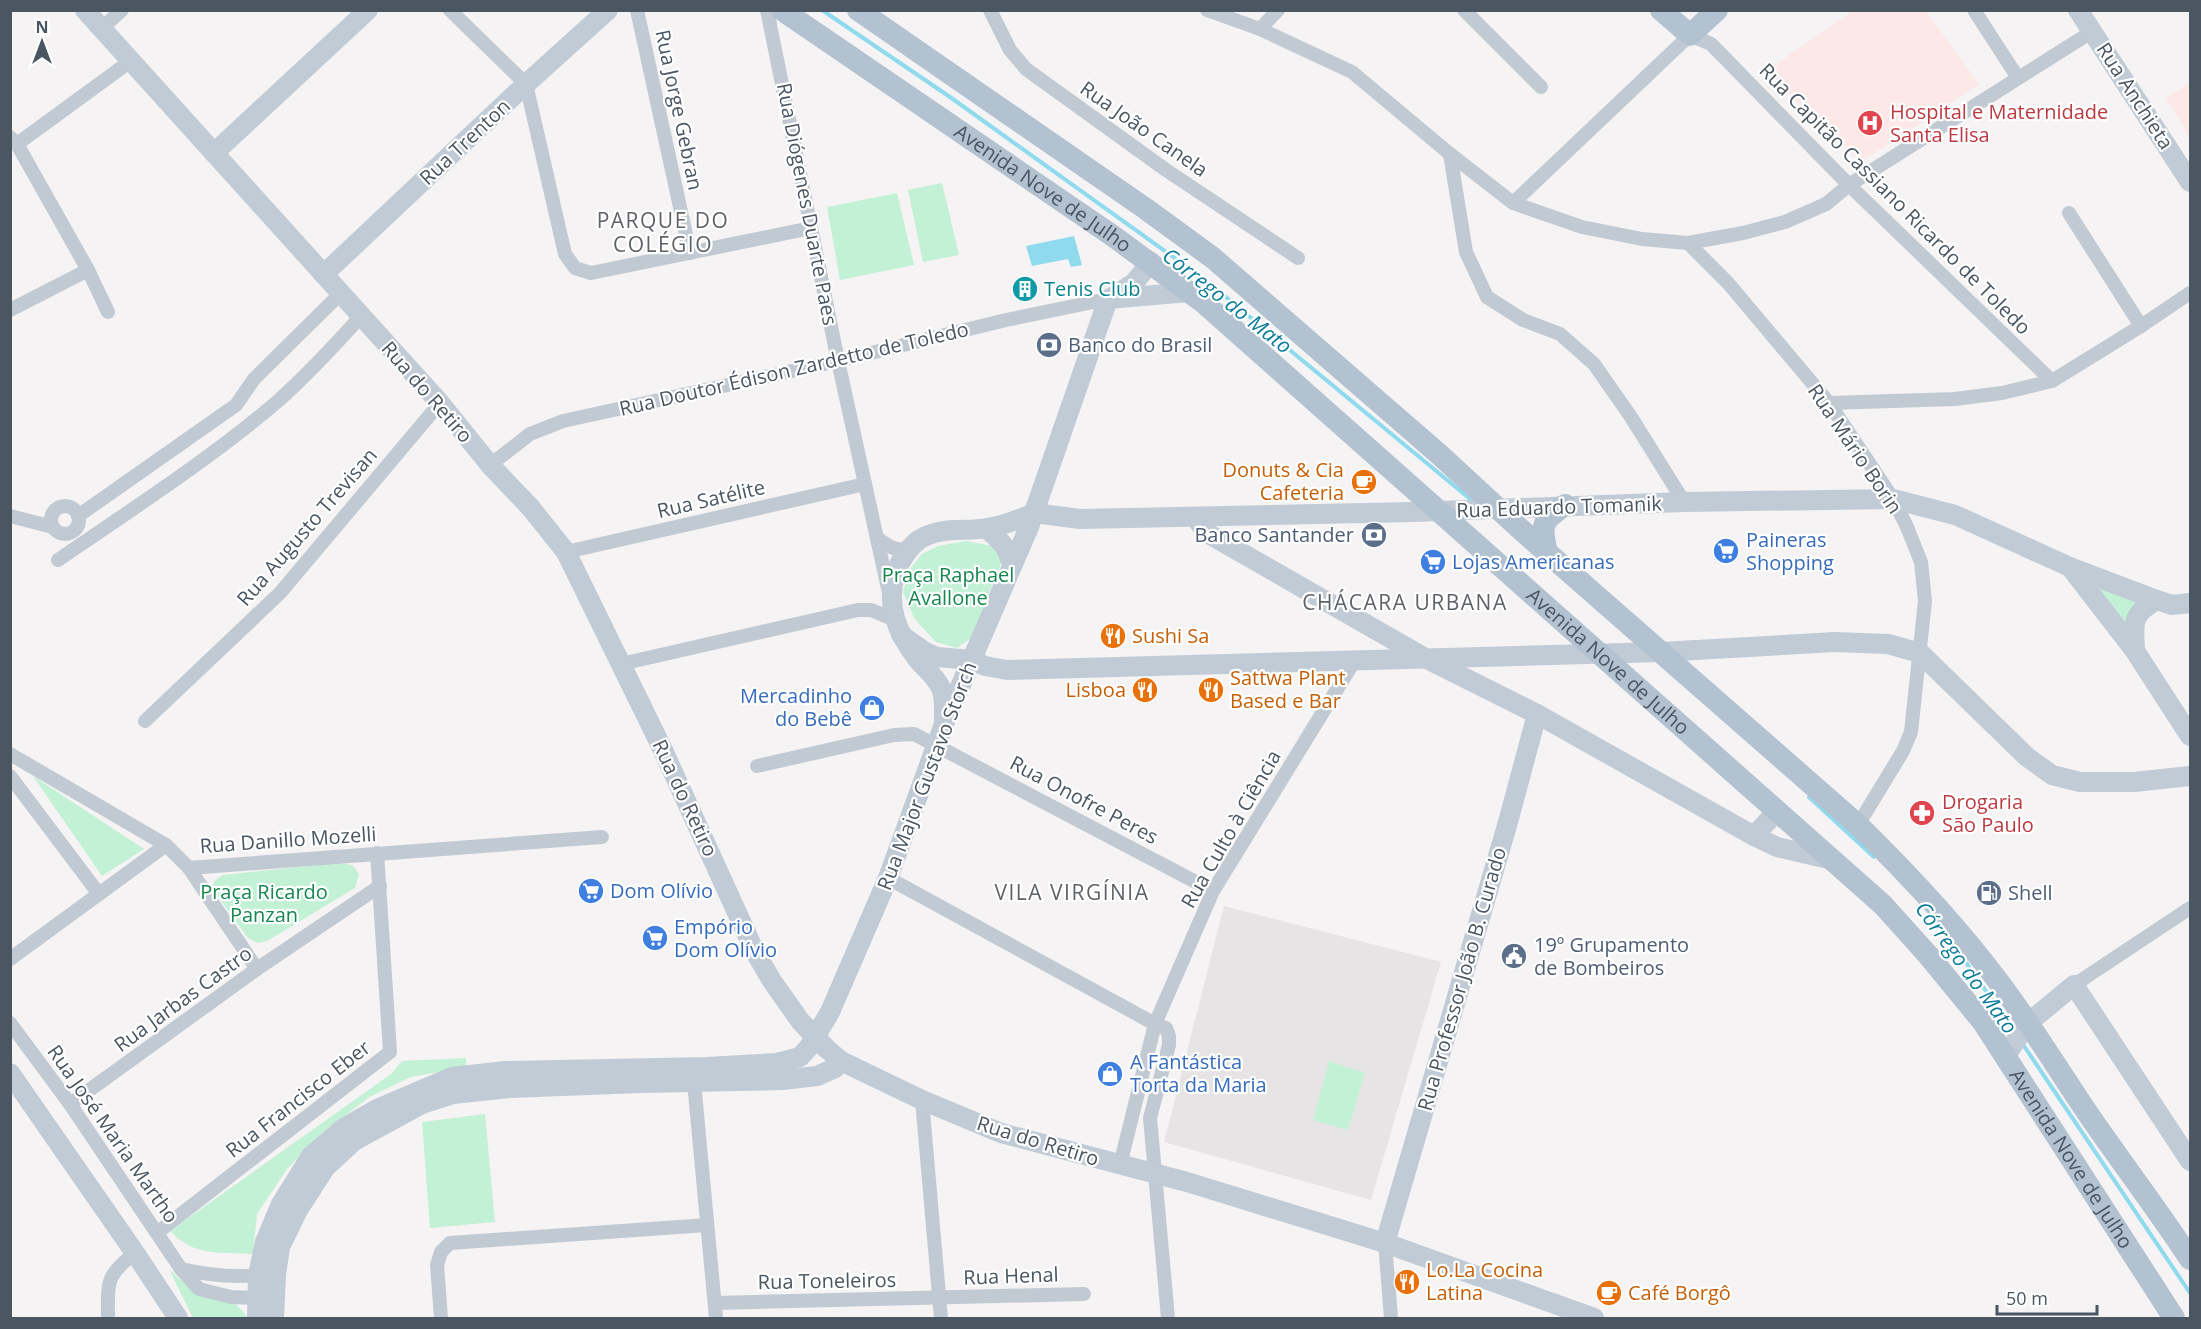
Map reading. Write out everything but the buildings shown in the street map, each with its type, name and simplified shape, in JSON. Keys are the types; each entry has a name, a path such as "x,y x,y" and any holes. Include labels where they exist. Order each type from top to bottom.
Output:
{"main road":[{"name":"Avenida Nove de Julho","path":"782,10 1151,262 1236,330 1883,905 1978,1016 2010,1049 2174,1318"},
{"name":"Avenida Nove de Julho","path":"858,10 1090,169 1213,258 1490,509 1547,552 1858,825 1911,877 2000,983 2190,1259"},
{"path":"1660,10 1690,34 1710,13"},
{"path":"1547,552 1543,536 1544,526 1548,517 1565,505"}],"street":[{"name":"Rua do Retiro","path":"85,10 440,403 490,465 530,507 566,552 662,748 755,952 801,1022 841,1061 922,1100 1001,1133 1157,1174 1385,1243 1594,1318"},
{"path":"102,28 122,10"},
{"path":"214,153 368,10"},
{"path":"450,10 526,84 565,254 575,268 591,273 812,228"},
{"name":"Rua Trenton","path":"324,274 608,10"},
{"name":"Rua Jorge Gebran","path":"637,10 690,253"},
{"name":"Rua Diógenes Duarte Paes","path":"767,10 838,361 895,618"},
{"name":"Rua João Canela","path":"990,10 1010,50 1026,69 1166,170 1298,258"},
{"path":"1207,10 1260,29 1352,72 1513,204 1582,227 1642,238 1688,243 1743,233 1785,222 1826,204 1849,184 2093,31"},
{"path":"1260,29 1278,10"},
{"path":"1464,10 1541,87"},
{"path":"1974,10 2018,78"},
{"name":"Rua Anchieta","path":"2078,10 2190,182"},
{"path":"1710,13 1711,44"},
{"path":"1513,204 1690,34"},
{"name":"Rua Capitão Cassiano Ricardo de Toledo","path":"1690,34 1711,44 1849,184 2052,381"},
{"path":"108,312 88,270 14,140 132,60"},
{"path":"1450,154 1466,252 1487,297 1523,320 1560,334 1594,364 1684,502"},
{"path":"2069,213 2141,326"},
{"name":"Rua Mário Borin","path":"1688,243 1728,283 1829,403 1893,499 1921,562 1925,601 1911,732 1903,751 1858,825"},
{"name":"Rua Doutor Édison Zardetto de Toledo","path":"1108,299 1134,283 1151,262"},
{"path":"10,310 88,270"},
{"name":"Rua Doutor Édison Zardetto de Toledo","path":"490,465 530,434 563,422 838,361 1006,320 1108,299 1189,292"},
{"path":"78,516 236,405 254,379 341,293"},
{"path":"1829,403 1955,399 2002,393 2052,381 2190,293"},
{"name":"Rua Major Gustavo Storch","path":"257,1318 258,1275 265,1242 281,1204 311,1156 344,1128 377,1109 452,1077 506,1071 777,1063 800,1057 830,1012 888,878 944,724 1034,513 1108,299"},
{"path":"58,560 222,447 278,401 361,316"},
{"name":"Rua Augusto Trevisan","path":"145,721 280,593 440,403"},
{"path":"236,405 249,424"},
{"name":"Rua Satélite","path":"566,552 865,484"},
{"name":"Rua Eduardo Tomanik","path":"1034,513 1080,519 1441,511 1684,502 1893,499 1955,515 2070,567 2157,600 2172,605 2190,603"},
{"path":"10,516 53,527 60,533 73,532 78,525 78,516 69,507 60,507 51,518 53,527"},
{"path":"944,724 944,696 940,686 895,618 893,580 898,566 920,539 941,530 986,529 1016,521 1034,513"},
{"path":"1195,517 1207,534 1425,658 1537,714 1754,836 1777,847 1833,860"},
{"path":"986,529 1002,540 1008,550 1012,565"},
{"path":"877,538 890,548 909,550"},
{"path":"2070,567 2135,651 2190,735"},
{"path":"2135,651 2134,627 2137,616 2141,609 2157,600"},
{"path":"621,664 858,610 871,610 895,618 925,652 937,657 972,660 984,666 1007,670 1661,652 1835,642 1888,644 1920,653 2027,757 2052,775 2080,782 2134,782 2190,776"},
{"name":"Rua Culto à Ciência","path":"1120,1165 1155,1024 1213,891 1355,660"},
{"name":"Rua Professor João B. Curado","path":"1385,1243 1508,822 1537,714"},
{"name":"Rua Onofre Peres","path":"757,766 894,735 914,734 1213,891"},
{"name":"Rua Danillo Mozelli","path":"10,754 166,845 189,867 602,837"},
{"path":"10,776 99,894"},
{"path":"1754,836 1778,811"},
{"path":"10,959 166,845"},
{"name":"Rua Francisco Eber","path":"158,1232 390,1052 377,853"},
{"path":"189,867 257,969"},
{"path":"888,878 1166,1028 1169,1045 1150,1118 1157,1174 1168,1318"},
{"name":"Rua Jarbas Castro","path":"70,1104 257,969 380,886"},
{"path":"2010,1049 2027,1025 2074,985 2190,908"},
{"path":"2074,985 2190,1161"},
{"name":"Rua José Maria Martho","path":"10,1023 70,1104 181,1269 199,1288 231,1297 256,1298"},
{"path":"274,1318 280,1247 298,1210 325,1168 354,1141 422,1104 453,1094 509,1088 782,1080 817,1076 835,1068 841,1061"},
{"path":"707,1066 694,1082 716,1318"},
{"path":"10,1074 178,1318"},
{"path":"922,1100 941,1318"},
{"path":"441,1318 437,1265 441,1252 450,1243 708,1225"},
{"path":"1385,1243 1391,1318"},
{"path":"108,1318 110,1278 117,1267 135,1253"},
{"path":"181,1269 205,1275 238,1277 258,1275"},
{"name":"Rua Henal","path":"939,1298 1084,1294"},
{"name":"Rua Toneleiros","path":"715,1303 939,1298"}],"shaded area":[{"name":"Hospital e Maternidade Santa Elisa","path":"1853,11 1926,11 1979,84 1861,162 1766,71"},
{"path":"2190,83 2190,138 2166,98"},
{"path":"1224,906 1441,962 1371,1200 1164,1142"}],"green space":[{"path":"942,183 959,255 923,262 908,190"},
{"path":"897,193 914,265 840,280 827,207"},
{"name":"Praça Raphael Avallone","path":"966,541 993,546 1002,561 971,638 957,648 936,642 914,618 903,592 910,569 922,554 938,546"},
{"path":"2090,585 2145,602 2129,636"},
{"path":"33,776 144,849 102,876"},
{"name":"Praça Ricardo Panzan","path":"337,863 352,865 359,874 355,888 267,941 258,943 248,938 212,888 215,880 223,875"},
{"path":"466,1058 466,1067 411,1077 371,1096 322,1133 287,1169 257,1214 253,1254 208,1252 189,1245 170,1231 391,1074 402,1061"},
{"path":"1329,1061 1365,1073 1348,1130 1313,1120"},
{"path":"485,1114 495,1222 430,1228 422,1122"},
{"path":"169,1269 199,1294 236,1304 248,1318 193,1318"}],"water":[{"path":"1074,236 1082,265 1071,267 1068,259 1032,266 1026,246"}],"waterway":[{"name":"Córrego do Mato","path":"822,10 950,97 1204,279 1475,503"},
{"name":"Córrego do Mato","path":"1809,797 1874,857"},
{"name":"Córrego do Mato","path":"1948,937 2014,1031"},
{"name":"Córrego do Mato","path":"2022,1043 2190,1293"}],"place":[{"name":"Hospital e Maternidade Santa Elisa","path":"1870,123"},
{"name":"Tenis Club","path":"1025,289"},
{"name":"Banco do Brasil","path":"1049,345"},
{"name":"Donuts & Cia Cafeteria","path":"1364,482"},
{"name":"Banco Santander","path":"1374,535"},
{"name":"Paineras Shopping","path":"1726,551"},
{"name":"Lojas Americanas","path":"1433,562"},
{"name":"Sushi Sa","path":"1113,636"},
{"name":"Lisboa","path":"1145,690"},
{"name":"Sattwa Plant Based e Bar","path":"1211,690"},
{"name":"Mercadinho do Bebê","path":"872,708"},
{"name":"Drogaria São Paulo","path":"1922,813"},
{"name":"Dom Olívio","path":"591,891"},
{"name":"Shell","path":"1989,893"},
{"name":"Empório Dom Olívio","path":"655,938"},
{"name":"19º Grupamento de Bombeiros","path":"1514,956"},
{"name":"A Fantástica Torta da Maria","path":"1110,1074"},
{"name":"Lo.La Cocina Latina","path":"1407,1282"},
{"name":"Café Borgô","path":"1609,1293"}],"district":[{"name":"PARQUE DO COLÉGIO","path":"663,233"},
{"name":"CHÁCARA URBANA","path":"1405,603"},
{"name":"VILA VIRGÍNIA","path":"1072,893"}]}
